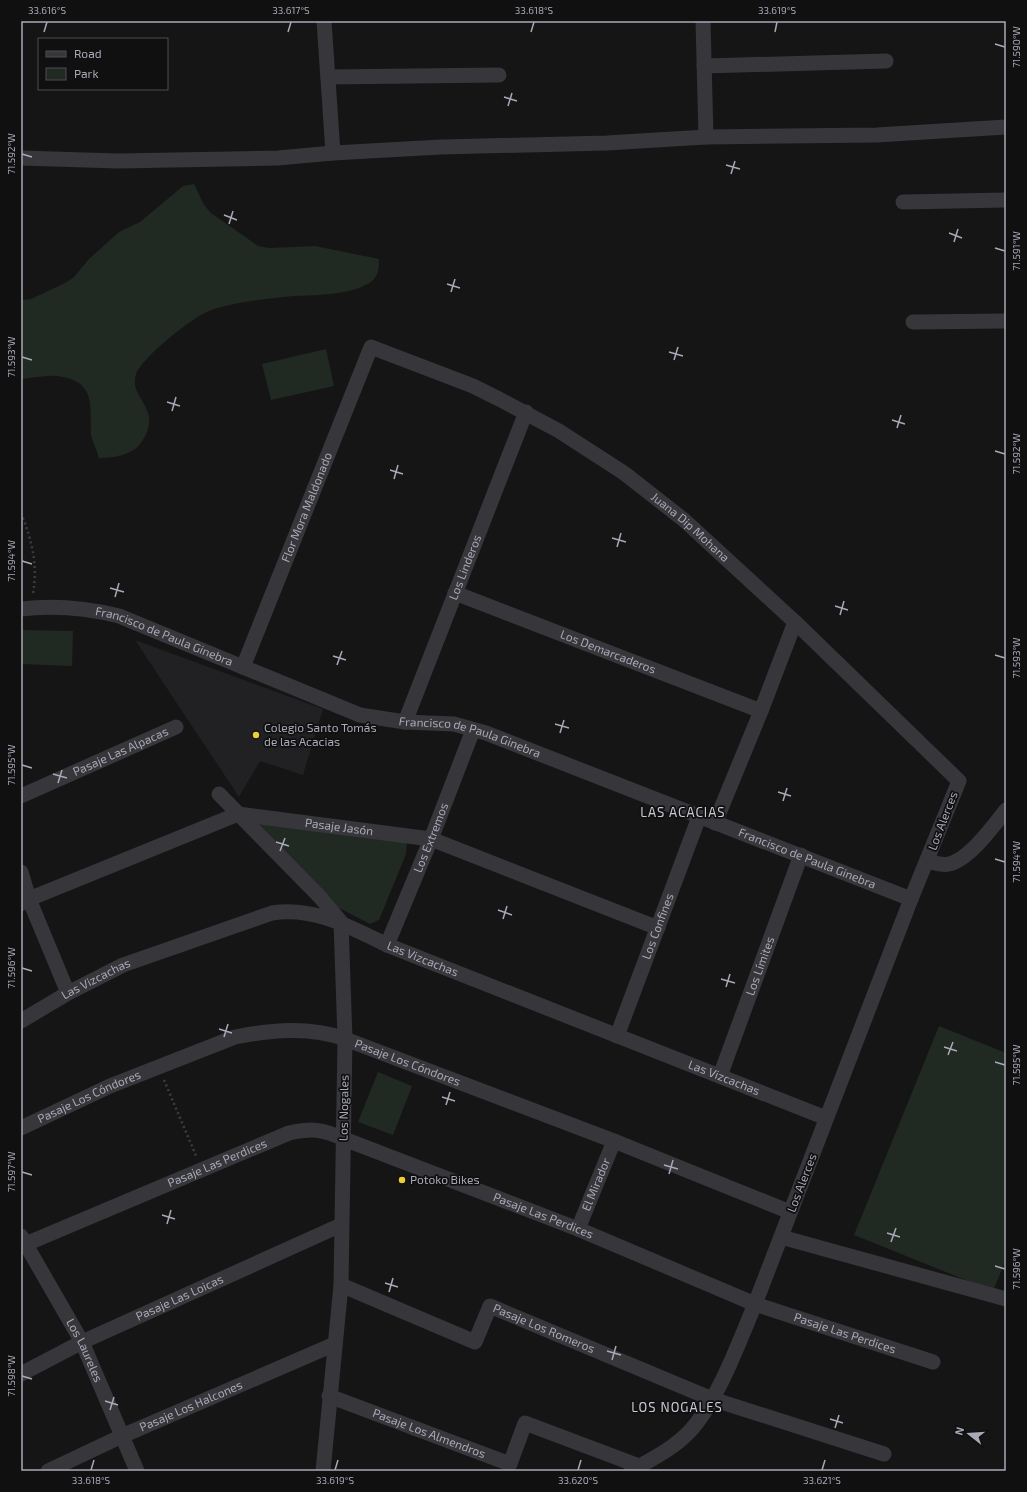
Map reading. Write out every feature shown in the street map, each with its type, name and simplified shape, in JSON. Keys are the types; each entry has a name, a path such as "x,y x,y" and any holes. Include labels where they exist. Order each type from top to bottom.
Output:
{"street":[{"path":"324,21 333,153"},
{"path":"703,21 706,136"},
{"path":"704,66 886,61"},
{"path":"328,77 499,75"},
{"path":"21,158 118,161 278,158 333,153 441,147 607,143 706,136 877,135 1006,127"},
{"path":"903,202 1006,200"},
{"path":"913,322 1006,321"},
{"name":"Juana Dip Mohana","path":"371,346 473,386 526,412 592,451 654,496 684,520 795,622 959,781"},
{"name":"Flor Mora Maldonado","path":"243,667 371,346"},
{"name":"Los Linderos","path":"405,722 526,412"},
{"name":"Los Demarcaderos","path":"456,593 761,711"},
{"name":"Francisco de Paula Ginebra","path":"25,608 82,608 119,616 360,715 405,722 454,724 498,738 911,899"},
{"path":"715,822 761,711 795,622"},
{"name":"Pasaje Las Alpacas","path":"21,796 176,728"},
{"name":"Los Extremos","path":"387,945 431,839 473,730"},
{"name":"Los Alerces","path":"635,1469 677,1442 689,1432 712,1399 755,1304 911,899 959,781"},
{"path":"219,794 320,897 341,922"},
{"name":"Los Alerces","path":"927,861 943,865 956,862 981,839 1006,810"},
{"name":"Pasaje Jasón","path":"25,901 238,814 431,839 658,928"},
{"name":"Los Confines","path":"617,1036 699,817"},
{"name":"Los Límites","path":"720,1076 801,855"},
{"path":"21,872 25,901 68,993"},
{"name":"Las Vizcachas","path":"21,1021 68,993 123,965 272,913 288,911 304,912 341,922 387,945 826,1118"},
{"name":"Los Nogales","path":"322,1471 341,1285 345,1039 341,922"},
{"name":"Pasaje Los Cóndores","path":"21,1128 110,1086 218,1043 253,1034 307,1030 332,1034 614,1140 790,1212"},
{"name":"Pasaje Las Perdices","path":"23,1242 202,1170 289,1133 301,1130 324,1130 578,1229 755,1304 933,1362"},
{"name":"El Mirador","path":"578,1229 614,1140"},
{"name":"Pasaje Las Loicas","path":"21,1374 82,1342 341,1225"},
{"path":"781,1237 1006,1299"},
{"name":"Los Laureles","path":"23,1242 82,1342 137,1471"},
{"name":"Pasaje Los Romeros","path":"341,1285 475,1342 490,1306 712,1399 884,1454"},
{"name":"Pasaje Los Halcones","path":"58,1469 122,1436 335,1344"},
{"name":"Pasaje Los Almendros","path":"329,1396 510,1464 525,1423 635,1469"}],"path":[{"path":"21,513 28,531 35,562 33,593 25,608"},
{"path":"158,1067 202,1170"}],"shaded area":[{"name":"Colegio Santo Tomás de las Acacias","path":"135,640 323,709 303,775 260,761 239,797"}],"green space":[{"path":"194,184 204,205 211,213 258,246 269,248 315,246 379,259 377,274 372,281 365,286 346,292 285,297 234,304 211,310 196,318 176,332 156,350 140,367 136,374 135,383 137,391 145,405 149,422 147,432 140,444 137,448 127,453 99,458 91,434 90,404 85,389 79,383 58,376 21,379 21,300 31,299 65,283 74,277 89,259 119,232 140,222 183,186"},
{"path":"326,349 334,386 271,400 262,364"},
{"path":"21,630 73,631 72,666 21,664"},
{"path":"257,822 407,842 406,854 379,920 370,924 339,908"},
{"path":"939,1026 1006,1053 1006,1259 993,1291 854,1235"},
{"path":"378,1072 412,1086 393,1135 358,1122"}],"place":[{"name":"Colegio Santo Tomás de las Acacias","path":"256,735"},
{"name":"Potoko Bikes","path":"402,1180"}],"district":[{"name":"LAS ACACIAS","path":"683,812"},
{"name":"LOS NOGALES","path":"677,1407"}]}
